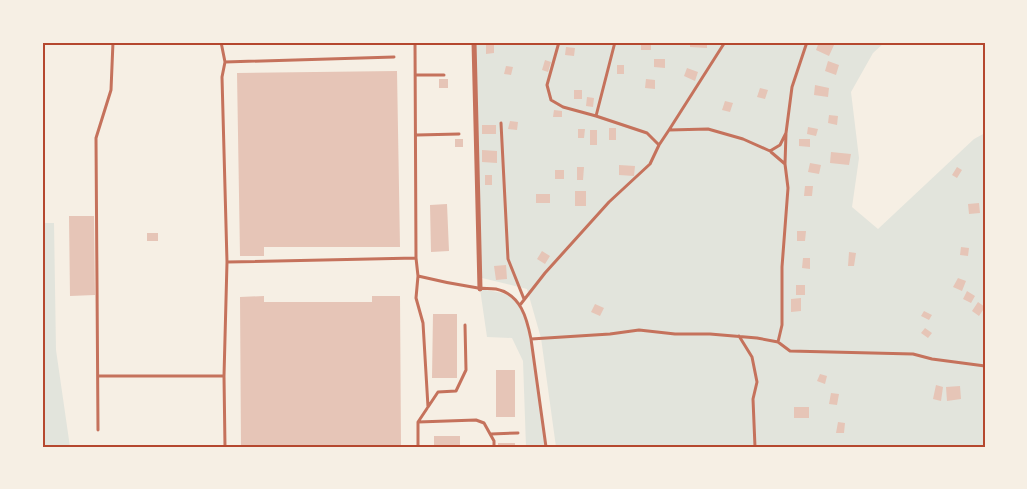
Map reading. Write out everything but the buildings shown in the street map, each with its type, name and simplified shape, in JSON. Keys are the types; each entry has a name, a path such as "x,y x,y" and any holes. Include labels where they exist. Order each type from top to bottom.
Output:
{"street":[{"path":"474,42 480,288"}],"lane":[{"path":"98,430 96,138 111,90 112,42"},
{"path":"221,42 225,63 222,77 227,262 225,447"},
{"path":"416,42 416,258 418,276 416,298 423,323 428,407"},
{"path":"559,42 547,85 551,100 563,107 648,133 659,145"},
{"path":"596,116 615,42"},
{"path":"520,305 545,273 609,202 650,164 659,145 725,42"},
{"path":"778,342 782,325 782,267 788,188 785,164 786,133 792,87 807,42"},
{"path":"225,63 394,57"},
{"path":"416,75 444,75"},
{"path":"501,123 508,259 524,299"},
{"path":"669,130 708,129 743,139 770,151 785,164"},
{"path":"770,151 780,145 786,133"},
{"path":"417,135 459,134"},
{"path":"227,262 416,258"},
{"path":"418,276 497,289 508,294 520,305 531,339 546,447"},
{"path":"418,447 418,422 438,392 456,390 466,370 465,325"},
{"path":"531,339 639,330 675,334 739,336 778,342 790,351 913,354 932,359 985,366"},
{"path":"739,336 752,357 757,382 753,399 755,447"},
{"path":"98,376 224,376"},
{"path":"418,422 476,420 484,423 491,434 494,447"},
{"path":"491,434 518,433"}],"shaded area":[{"path":"474,42 885,42 873,53 851,92 859,158 852,207 878,229 974,139 985,133 985,447 556,447 541,338 527,289 478,277"},
{"path":"42,223 54,223 56,350 70,447 42,447"},
{"path":"480,289 510,296 527,322 546,447 526,447 523,361 512,338 487,337"}]}
